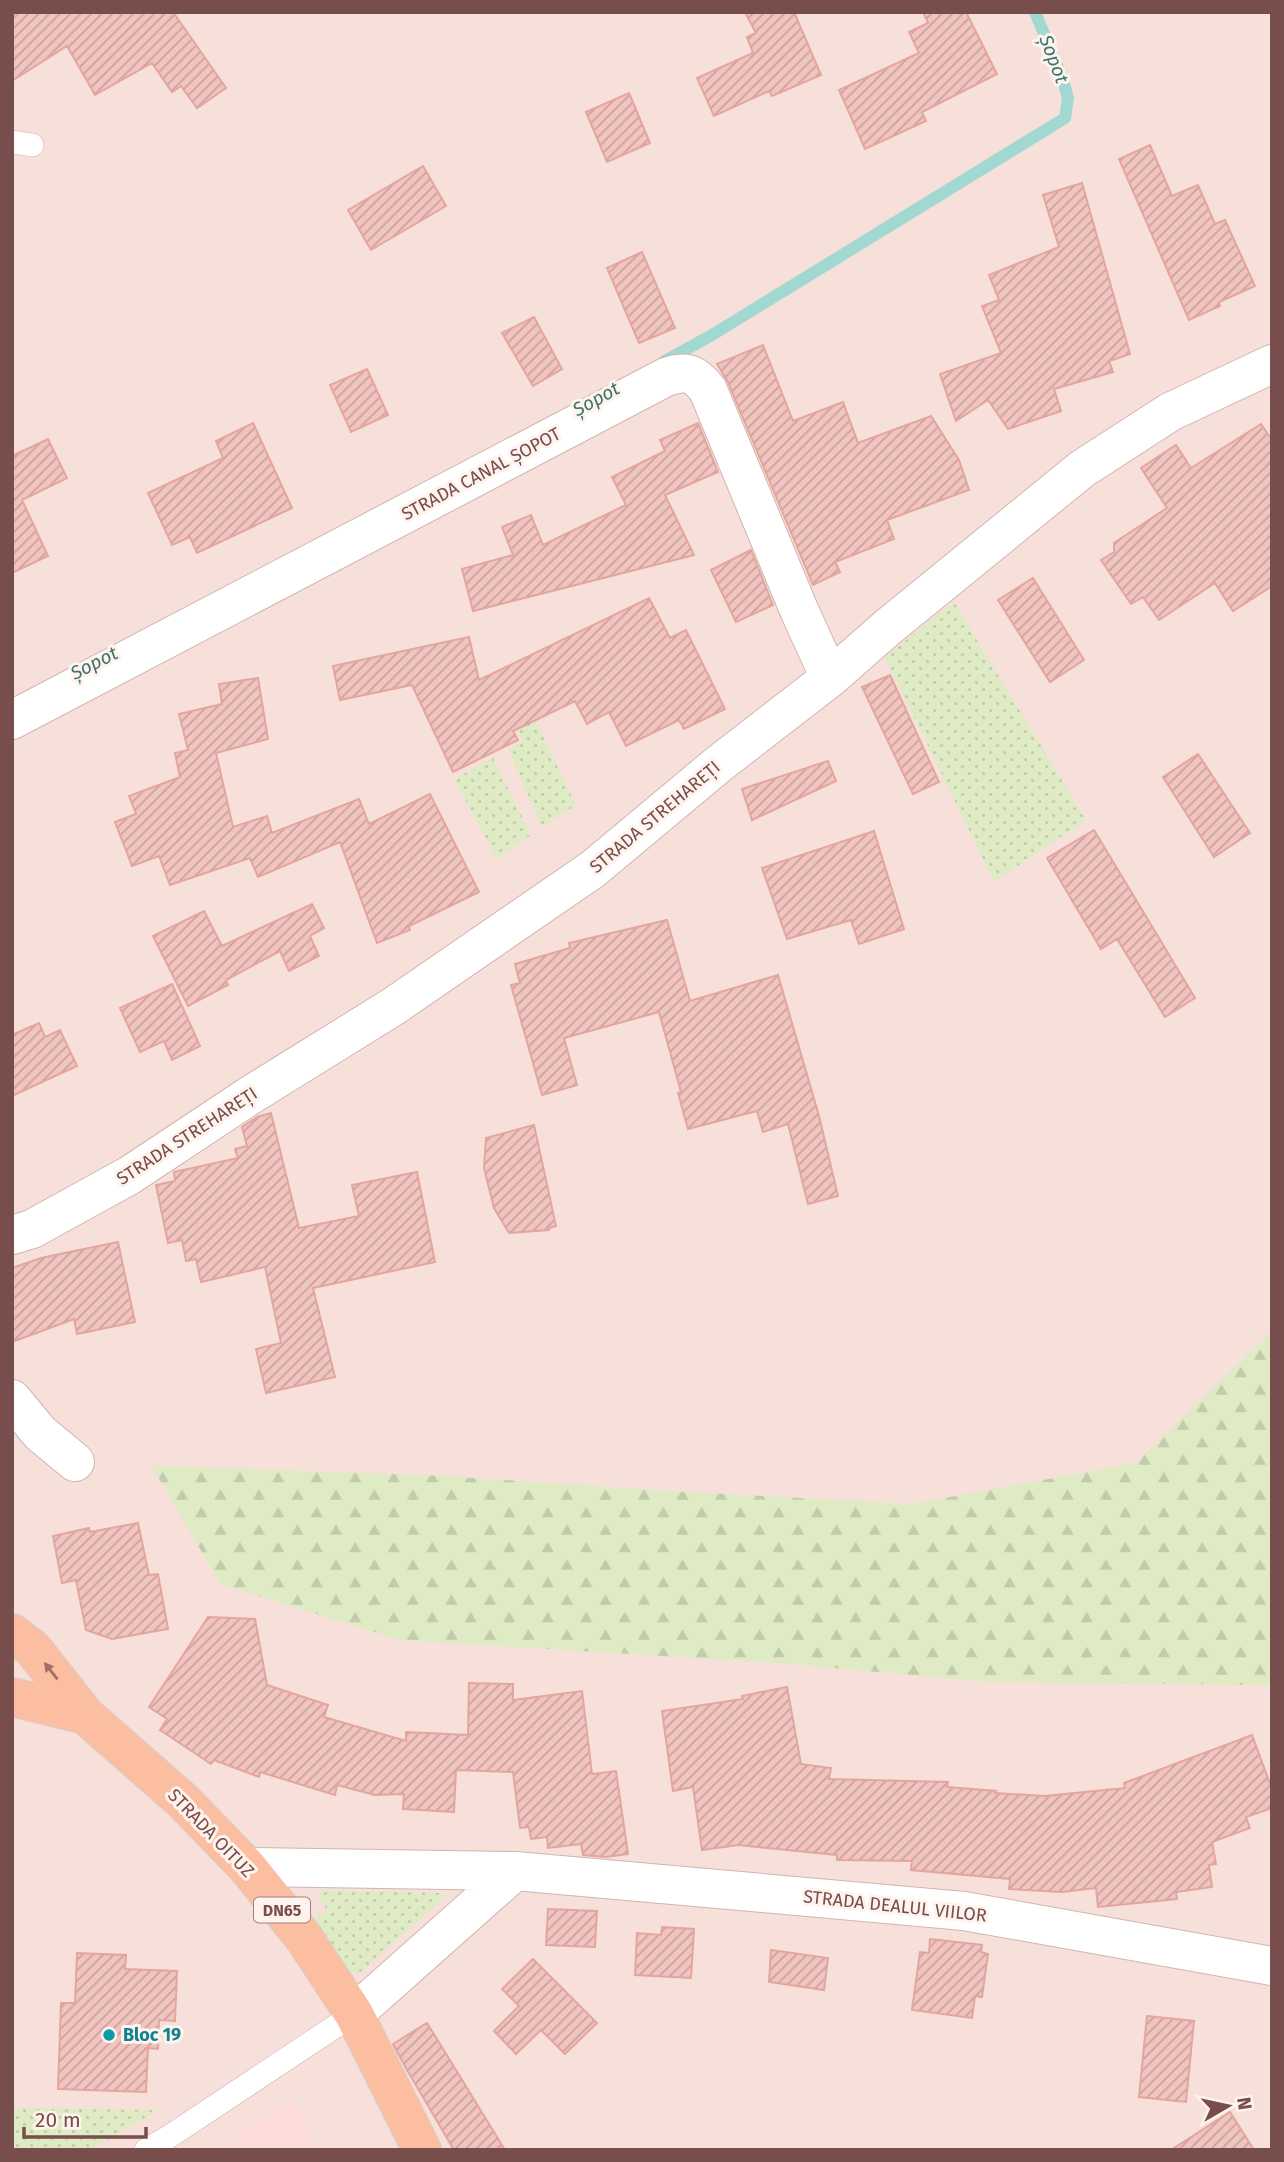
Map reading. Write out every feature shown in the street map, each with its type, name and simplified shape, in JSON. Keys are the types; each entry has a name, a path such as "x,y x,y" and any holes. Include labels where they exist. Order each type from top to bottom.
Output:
{"main road":[{"name":"STRADA OITUZ","path":"12,1633 33,1648 85,1715 183,1801 247,1867 304,1938 354,2014 422,2150"},
{"name":"STRADA OITUZ","path":"12,1697 85,1715"}],"street":[{"name":"STRADA STREHAREȚI","path":"12,1235 32,1229 130,1175 249,1096 394,1006 593,869 720,763 830,678 888,627 1082,469 1170,412 1272,364"},
{"name":"STRADA CANAL ȘOPOT","path":"12,720 680,372 692,374 709,390 799,610 830,678"},
{"path":"12,1399 40,1433 75,1462"},
{"name":"STRADA DEALUL VIILOR","path":"247,1867 515,1871 964,1911 1272,1966"},
{"path":"354,2014 515,1871"}],"lane":[{"path":"146,2150 354,2014"}],"shaded area":[{"path":"12,12 1272,12 1272,2150 12,2150"},
{"path":"293,2100 315,2150 219,2150"}],"green space":[{"path":"954,602 1086,820 994,882 885,657"},
{"path":"535,720 576,805 542,827 508,749 523,742 517,729"},
{"path":"493,758 531,835 497,859 454,779"},
{"path":"1272,1331 1272,1685 987,1682 777,1663 400,1640 220,1584 152,1466 426,1475 912,1504 1136,1463"},
{"path":"322,1890 442,1893 444,1898 358,1974 348,1972 294,1899 300,1897 313,1918 328,1912 317,1894"},
{"path":"12,2108 158,2110 91,2150 12,2150"}],"building":[{"path":"12,12 173,12 226,88 197,108 181,86 172,92 152,63 95,95 67,46 12,81"},
{"path":"745,12 794,12 821,75 772,96 769,91 714,116 697,78 753,53 747,37 756,33"},
{"path":"923,12 966,12 997,74 922,112 926,121 865,149 839,90 919,53 909,32 928,23"},
{"path":"629,93 650,143 607,162 586,112"},
{"path":"1150,145 1172,196 1198,185 1215,224 1225,220 1255,286 1219,302 1220,306 1189,320 1119,159"},
{"path":"423,166 446,206 371,250 348,210"},
{"path":"1082,183 1130,354 1109,361 1113,372 1054,389 1061,411 1008,429 988,400 956,421 940,374 1001,353 982,306 999,300 989,275 1059,247 1043,195"},
{"path":"642,252 675,328 639,343 607,268"},
{"path":"534,317 562,369 533,386 502,333"},
{"path":"763,345 793,421 843,402 858,443 931,416 959,460 969,490 887,520 894,539 835,562 840,572 813,585 728,382 717,364"},
{"path":"367,369 388,415 351,432 330,385"},
{"path":"253,423 292,508 197,553 190,537 172,545 148,493 223,458 216,441"},
{"path":"698,423 718,472 665,495 694,555 473,611 462,569 513,555 502,527 531,515 543,545 626,505 612,477 665,451 660,440"},
{"path":"1261,424 1272,440 1272,586 1233,611 1215,583 1159,620 1143,597 1131,604 1101,560 1114,552 1114,543 1167,508 1141,468 1176,445 1191,468"},
{"path":"48,439 67,478 22,500 48,556 12,573 12,456"},
{"path":"751,550 773,605 736,622 711,570"},
{"path":"1033,578 1084,660 1050,682 998,600"},
{"path":"649,598 670,638 686,630 725,709 684,729 679,720 626,746 609,712 587,724 575,701 513,731 518,740 453,772 412,685 340,700 333,666 469,637 479,680"},
{"path":"890,675 939,782 913,794 862,687"},
{"path":"258,678 268,739 216,753 233,827 267,816 272,833 359,799 369,824 430,794 479,892 409,926 410,930 377,943 340,842 258,877 250,858 170,885 159,856 132,866 115,822 136,814 129,796 180,777 175,753 188,750 179,714 222,704 219,684"},
{"path":"1198,754 1250,833 1214,857 1163,777"},
{"path":"828,761 836,781 752,820 742,789"},
{"path":"1094,830 1195,998 1165,1017 1117,939 1101,949 1047,858"},
{"path":"874,831 904,929 859,944 851,920 787,939 762,868"},
{"path":"312,904 324,928 310,936 319,956 289,971 280,951 226,980 228,985 188,1006 153,936 204,911 222,946"},
{"path":"667,920 690,1001 778,975 819,1116 838,1196 808,1204 788,1124 763,1132 757,1111 688,1129 678,1093 681,1092 659,1012 564,1038 577,1085 542,1095 511,985 520,983 515,964 570,948 569,943"},
{"path":"172,984 200,1046 172,1060 164,1041 140,1052 120,1008"},
{"path":"39,1023 45,1037 60,1030 77,1066 12,1096 12,1035"},
{"path":"271,1113 299,1228 359,1216 352,1185 417,1172 435,1262 313,1288 335,1377 266,1393 256,1349 281,1343 265,1267 201,1282 196,1259 186,1261 182,1240 168,1243 156,1185 175,1181 174,1172 238,1158 235,1149 247,1146 242,1127 257,1117"},
{"path":"534,1125 556,1226 549,1230 509,1233 494,1208 484,1168 486,1138"},
{"path":"118,1242 135,1322 77,1334 74,1319 12,1342 12,1268 41,1258"},
{"path":"138,1523 149,1575 158,1574 168,1629 112,1639 86,1630 76,1580 62,1583 53,1536 89,1528 90,1532"},
{"path":"208,1617 255,1619 267,1685 328,1705 324,1717 406,1741 406,1732 468,1735 469,1683 513,1684 513,1700 582,1691 592,1774 616,1771 628,1854 606,1857 583,1855 581,1844 548,1848 547,1837 531,1839 529,1827 520,1828 513,1772 456,1770 454,1812 403,1809 404,1794 375,1795 337,1785 335,1795 260,1772 259,1777 214,1760 211,1764 160,1730 167,1719 149,1707"},
{"path":"787,1687 801,1764 831,1768 829,1779 948,1782 947,1787 1045,1796 1125,1788 1124,1783 1252,1735 1272,1789 1272,1808 1246,1817 1250,1828 1212,1842 1216,1864 1209,1865 1212,1887 1176,1892 1177,1899 1098,1907 1096,1888 1062,1892 1009,1889 1010,1879 911,1870 912,1861 837,1860 837,1855 738,1845 702,1850 693,1787 673,1791 662,1711 743,1699 742,1696"},
{"path":"548,1909 597,1911 595,1947 546,1945"},
{"path":"662,1927 694,1929 691,1978 635,1975 637,1933 661,1935"},
{"path":"930,1939 982,1945 981,1952 988,1954 982,1997 975,1996 972,2018 912,2010 920,1952 929,1953"},
{"path":"771,1950 828,1958 824,1990 769,1982"},
{"name":"Bloc 19","path":"77,1953 126,1955 125,1969 177,1971 175,2021 159,2020 158,2049 148,2048 146,2092 58,2089 61,2003 75,2003"},
{"path":"533,1959 597,2023 565,2054 541,2030 516,2054 494,2031 519,2006 502,1989"},
{"path":"1147,2016 1194,2021 1186,2102 1139,2097"},
{"path":"427,2023 505,2150 454,2150 393,2044"},
{"path":"1230,2112 1254,2150 1171,2150"}],"waterway":[{"name":"Șopot","path":"663,362 712,335 1065,118 1068,98 1063,80 1035,12"}],"place":[{"name":"Bloc 19","path":"109,2035"}]}
